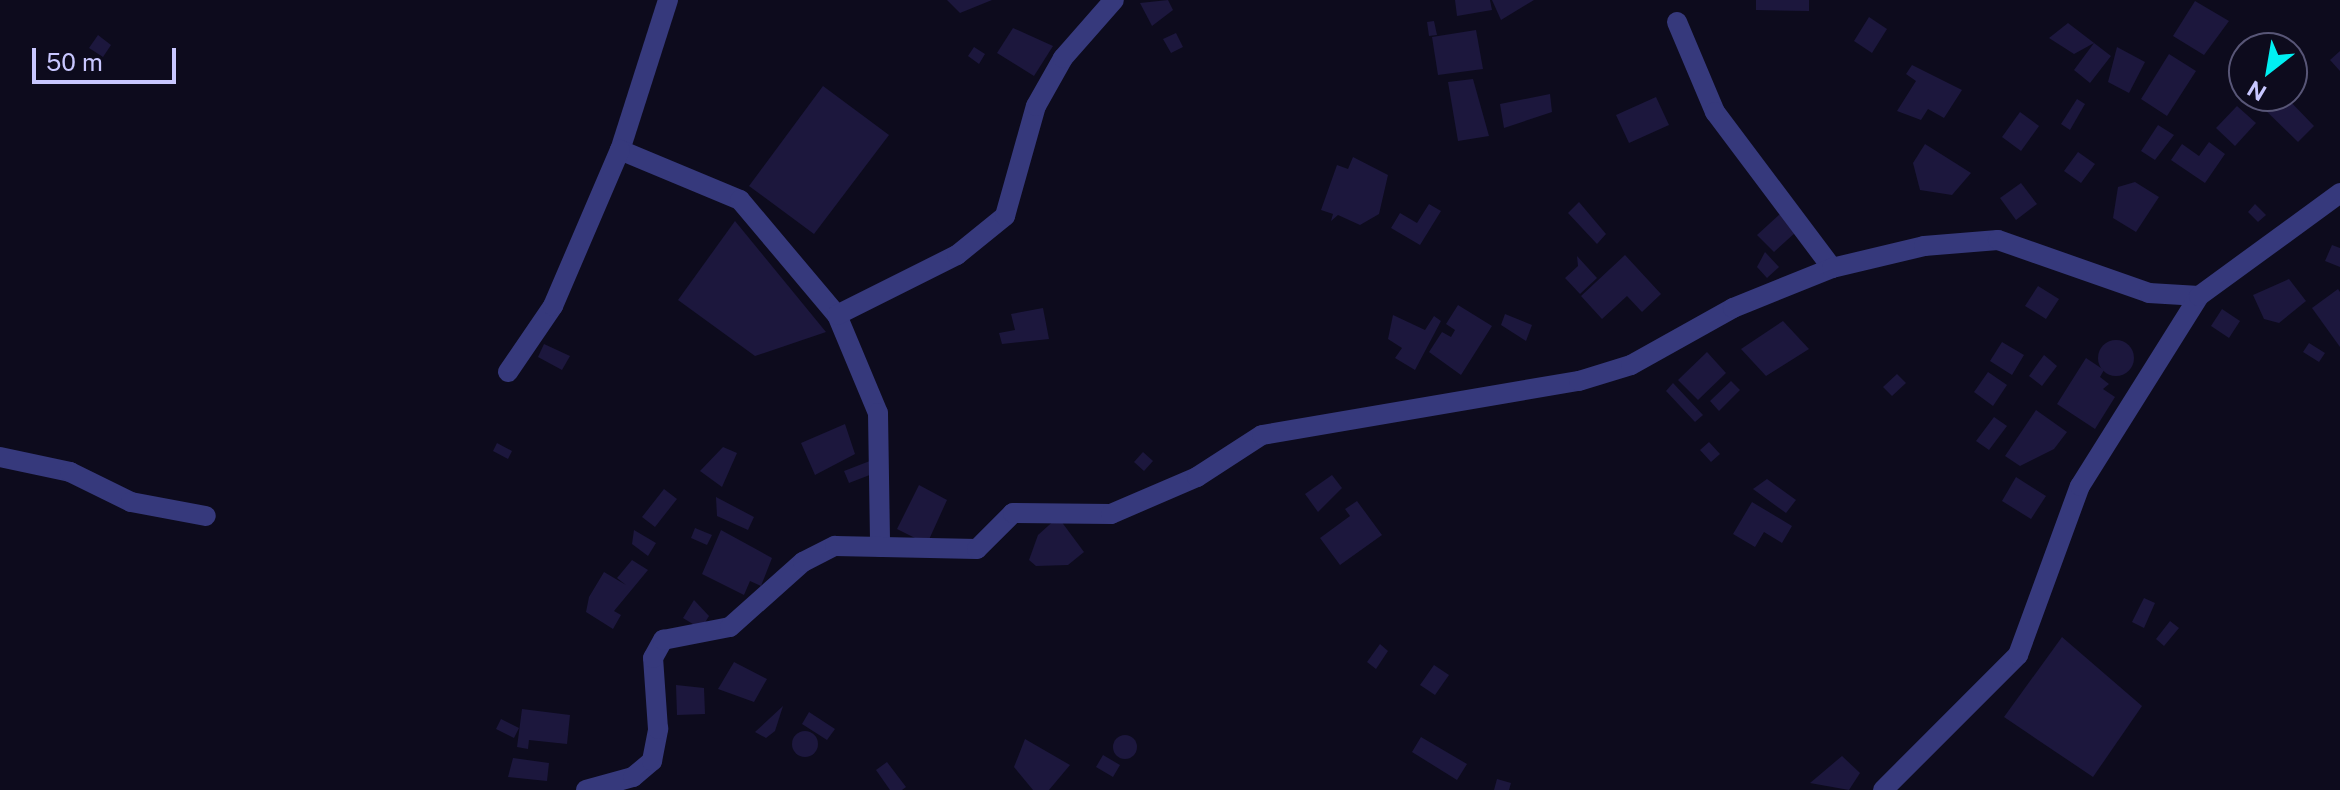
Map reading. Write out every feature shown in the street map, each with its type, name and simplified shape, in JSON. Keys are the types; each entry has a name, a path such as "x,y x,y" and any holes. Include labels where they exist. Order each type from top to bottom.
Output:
{"street":[{"path":"508,372 553,306 620,150 668,0"},
{"path":"837,315 957,255 1005,216 1036,106 1063,58 1114,0"},
{"path":"1677,22 1715,112 1832,268"},
{"path":"620,150 740,200 837,315 878,413 880,547"},
{"path":"1883,790 2018,655 2080,486 2199,296 2340,193"},
{"path":"586,790 633,777 652,761 658,729 653,658 663,640 730,627 817,553 880,547 977,549 1013,513 1111,514 1289,427 1579,381 1631,365 1733,308 1832,268 1924,246 1998,240 2149,293 2199,296"},
{"path":"0,457 70,472 131,502 206,516"}],"building":[{"path":"947,0 992,0 960,13"},
{"path":"1168,0 1173,10 1152,26 1140,3"},
{"path":"1455,0 1490,0 1492,10 1457,16"},
{"path":"1492,0 1534,0 1501,20"},
{"path":"1756,0 1809,0 1809,11 1756,10"},
{"path":"2195,1 2229,21 2204,55 2173,36"},
{"path":"1869,17 1887,29 1872,53 1854,41"},
{"path":"1434,21 1437,35 1429,36 1427,22"},
{"path":"2068,23 2111,56 2090,83 2074,70 2094,43 2074,54 2049,38"},
{"path":"1013,28 1053,46 1034,76 997,53"},
{"path":"1476,30 1483,69 1438,75 1432,37"},
{"path":"1176,33 1183,47 1171,53 1163,39"},
{"path":"98,35 111,45 103,57 89,48"},
{"path":"974,47 985,54 979,64 968,56"},
{"path":"2117,47 2145,62 2129,93 2108,82"},
{"path":"2340,51 2340,71 2330,60"},
{"path":"2169,54 2196,71 2167,116 2141,99"},
{"path":"1912,65 1962,90 1944,118 1928,109 1921,120 1897,111 1916,81 1906,74"},
{"path":"1473,79 1489,136 1458,141 1448,82"},
{"path":"823,86 889,135 814,234 749,186"},
{"path":"1550,94 1552,112 1504,128 1500,104"},
{"path":"1656,97 1669,125 1629,143 1616,115"},
{"path":"2077,99 2085,104 2070,130 2061,124"},
{"path":"2020,112 2039,126 2021,151 2002,137"},
{"path":"2231,112 2244,112 2256,123 2235,146 2216,128"},
{"path":"2267,112 2300,112 2314,126 2298,142"},
{"path":"2158,125 2174,135 2155,160 2141,151"},
{"path":"2209,142 2225,154 2205,183 2171,160 2182,144 2199,156"},
{"path":"1925,144 1971,173 1952,195 1920,190 1913,163"},
{"path":"2078,152 2095,164 2081,183 2064,171"},
{"path":"1353,157 1388,175 1379,214 1360,225 1338,215 1331,221 1333,214 1321,210 1337,165 1348,169"},
{"path":"2135,182 2159,197 2136,232 2113,218 2118,187"},
{"path":"2021,183 2037,204 2016,220 2000,198"},
{"path":"1579,202 1606,234 1597,244 1568,213"},
{"path":"1429,204 1441,211 1420,245 1391,228 1400,213 1417,223"},
{"path":"2255,204 2266,215 2258,222 2248,212"},
{"path":"1780,214 1796,232 1774,252 1757,235"},
{"path":"735,221 826,332 755,356 678,300"},
{"path":"2332,245 2340,248 2340,267 2325,261"},
{"path":"1765,252 1779,267 1767,278 1757,267"},
{"path":"1625,255 1661,294 1642,312 1627,296 1602,319 1581,296"},
{"path":"1577,256 1597,278 1580,294 1565,278 1578,266"},
{"path":"2289,279 2306,301 2279,323 2264,319 2253,295"},
{"path":"2038,286 2059,299 2046,319 2025,306"},
{"path":"2338,289 2340,292 2340,347 2312,308"},
{"path":"1458,305 1492,326 1461,375 1429,352 1442,332 1451,337 1455,330 1446,324"},
{"path":"1043,308 1049,339 1002,344 999,333 1015,330 1011,314"},
{"path":"2222,309 2240,321 2229,338 2211,326"},
{"path":"1505,314 1532,325 1526,341 1501,325"},
{"path":"1393,315 1425,330 1434,316 1441,321 1415,370 1395,358 1402,348 1388,339"},
{"path":"1783,321 1809,349 1766,376 1741,349"},
{"path":"2116,340 2129,345 2134,358 2129,371 2116,376 2103,371 2098,358 2103,345"},
{"path":"2002,342 2024,355 2012,375 1990,361"},
{"path":"2309,343 2325,353 2319,362 2303,352"},
{"path":"544,344 570,356 562,370 538,357"},
{"path":"1707,352 1726,373 1698,400 1678,380"},
{"path":"2044,355 2057,366 2042,386 2029,376"},
{"path":"2086,358 2104,370 2100,377 2109,384 2103,389 2115,397 2095,429 2057,404"},
{"path":"1988,372 2007,385 1993,406 1974,392"},
{"path":"1897,374 1906,383 1892,396 1883,387"},
{"path":"1731,381 1740,390 1719,411 1710,401"},
{"path":"1673,383 1703,415 1695,422 1666,391"},
{"path":"2036,410 2067,432 2054,449 2020,466 2005,456"},
{"path":"1994,417 2007,426 1989,450 1976,441"},
{"path":"845,424 855,454 815,475 801,443"},
{"path":"1709,442 1720,454 1711,462 1700,450"},
{"path":"497,443 512,451 508,459 493,451"},
{"path":"723,447 737,453 722,487 700,471"},
{"path":"1143,452 1153,461 1144,471 1134,462"},
{"path":"875,459 880,471 849,483 844,471"},
{"path":"1332,475 1342,488 1318,512 1305,494"},
{"path":"2016,477 2046,496 2031,519 2002,501"},
{"path":"1767,479 1796,500 1786,513 1753,489"},
{"path":"919,485 947,500 927,544 897,529"},
{"path":"664,489 677,499 655,527 642,517"},
{"path":"716,497 754,517 748,530 717,516"},
{"path":"1357,501 1382,535 1340,565 1320,538 1350,516 1345,509"},
{"path":"1752,502 1792,526 1782,543 1764,532 1755,547 1733,534"},
{"path":"1058,517 1084,552 1068,565 1036,566 1029,560 1038,535"},
{"path":"695,528 712,535 707,545 691,538"},
{"path":"634,530 656,543 648,556 632,544"},
{"path":"721,530 772,558 761,586 750,581 744,595 702,574"},
{"path":"632,560 648,570 614,611 621,615 613,629 586,612 589,597 604,572 626,585 617,578"},
{"path":"2144,598 2155,603 2144,628 2132,622"},
{"path":"694,600 709,616 701,629 683,618"},
{"path":"2170,621 2179,628 2164,646 2156,639"},
{"path":"2062,637 2142,706 2093,777 2004,717"},
{"path":"1380,644 1388,651 1376,669 1367,662"},
{"path":"734,662 767,679 754,702 718,689"},
{"path":"1434,665 1449,675 1435,695 1420,685"},
{"path":"676,685 704,688 705,714 677,715"},
{"path":"783,706 775,731 766,738 755,732"},
{"path":"522,709 570,715 567,744 529,740 528,749 517,747"},
{"path":"809,712 835,729 827,740 802,724"},
{"path":"501,719 519,728 514,738 496,729"},
{"path":"805,731 814,735 818,744 814,753 805,757 796,753 792,744 796,735"},
{"path":"1125,735 1133,739 1137,747 1133,755 1125,759 1117,755 1113,747 1117,739"},
{"path":"1421,737 1467,764 1457,780 1412,752"},
{"path":"1025,739 1070,765 1049,790 1033,790 1014,767"},
{"path":"1103,755 1120,765 1113,777 1096,767"},
{"path":"1842,756 1860,773 1849,790 1810,783"},
{"path":"513,758 549,763 547,781 508,777"},
{"path":"887,762 906,787 902,790 890,790 876,770"},
{"path":"1497,779 1511,783 1509,790 1494,790"}]}
